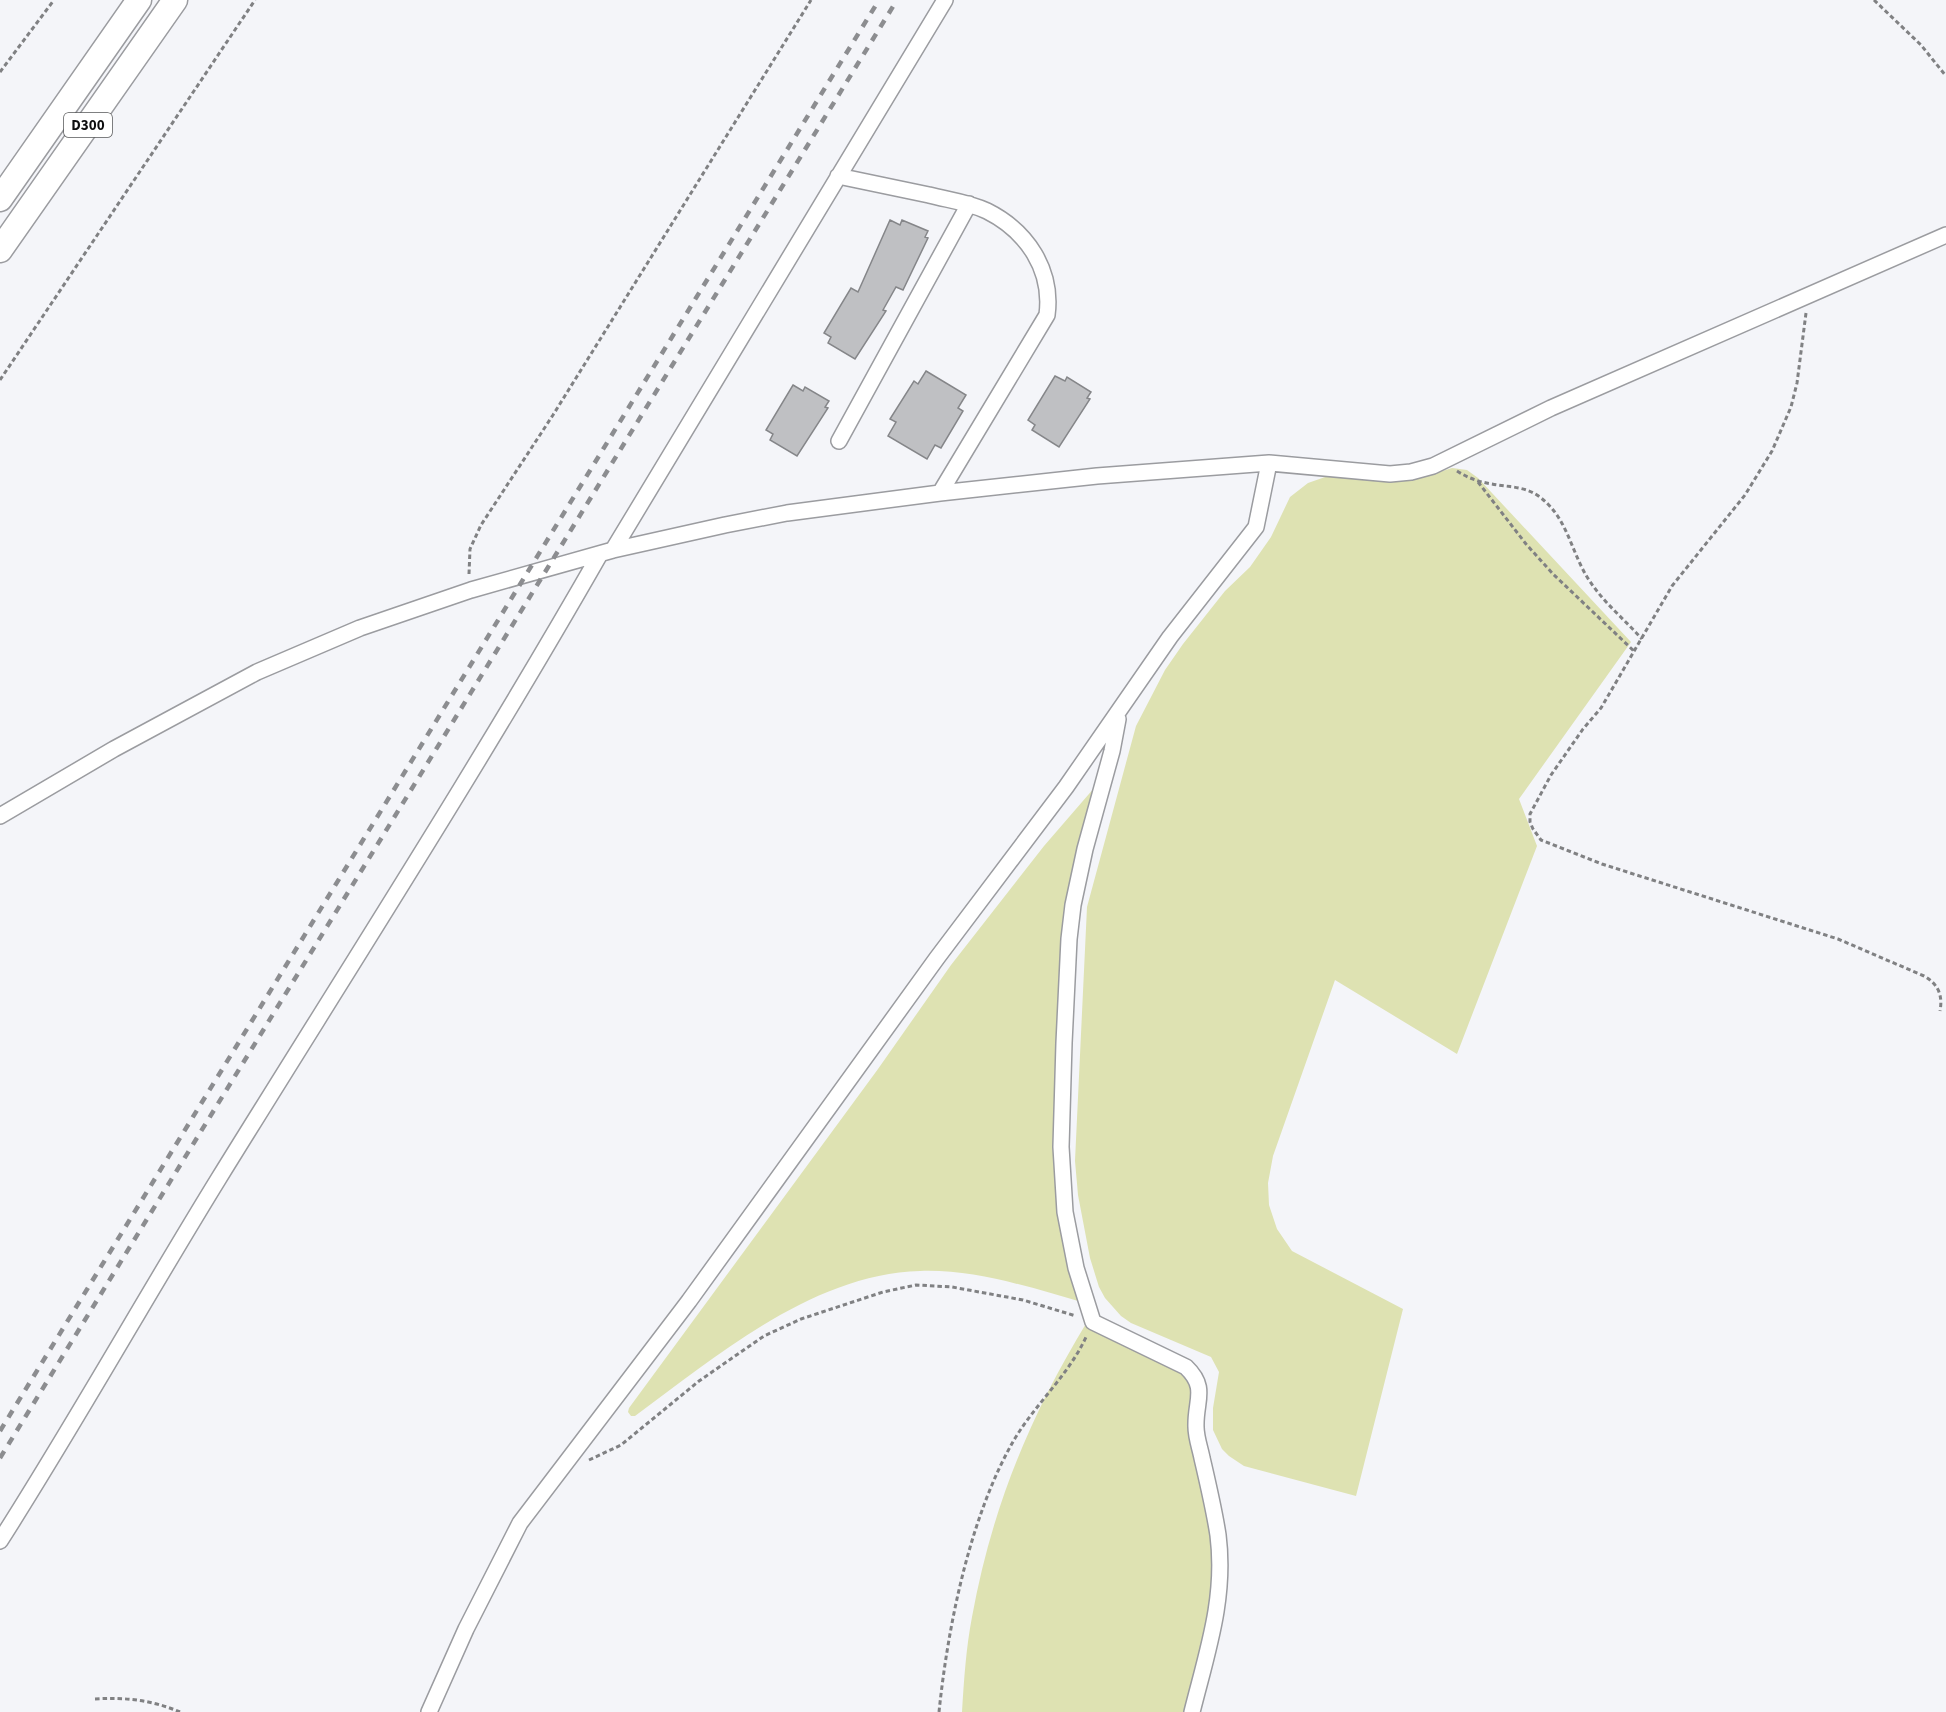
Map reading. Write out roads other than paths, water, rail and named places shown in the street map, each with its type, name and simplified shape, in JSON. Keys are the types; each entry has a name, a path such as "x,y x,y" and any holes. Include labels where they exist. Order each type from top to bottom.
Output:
{"highway":[{"name":"D300","path":"0,199 139,0"},
{"name":"D300","path":"0,250 175,0"}],"street":[{"path":"0,1541 50,1463 199,1210 945,0"},
{"path":"838,176 969,204 999,219 1025,243 1042,267 1046,278 1047,315 940,494"},
{"path":"839,441 969,204"},
{"path":"0,816 114,749 257,672 360,628 471,591 606,552 704,529 787,513 1097,476 1269,463 1389,474 1411,472 1433,466 1551,408 1946,235"},
{"path":"429,1712 466,1629 520,1523 682,1310 863,1059 1060,796 1170,637 1256,527 1269,463"},
{"path":"1119,713 1112,751 1085,849 1073,905 1069,939 1061,1147 1065,1212 1076,1268 1093,1322 1185,1367 1196,1378 1200,1391 1196,1427 1215,1516 1220,1580 1212,1637 1192,1712"}],"railway":[{"path":"0,1431 879,0"},
{"path":"0,1458 897,0"}]}
